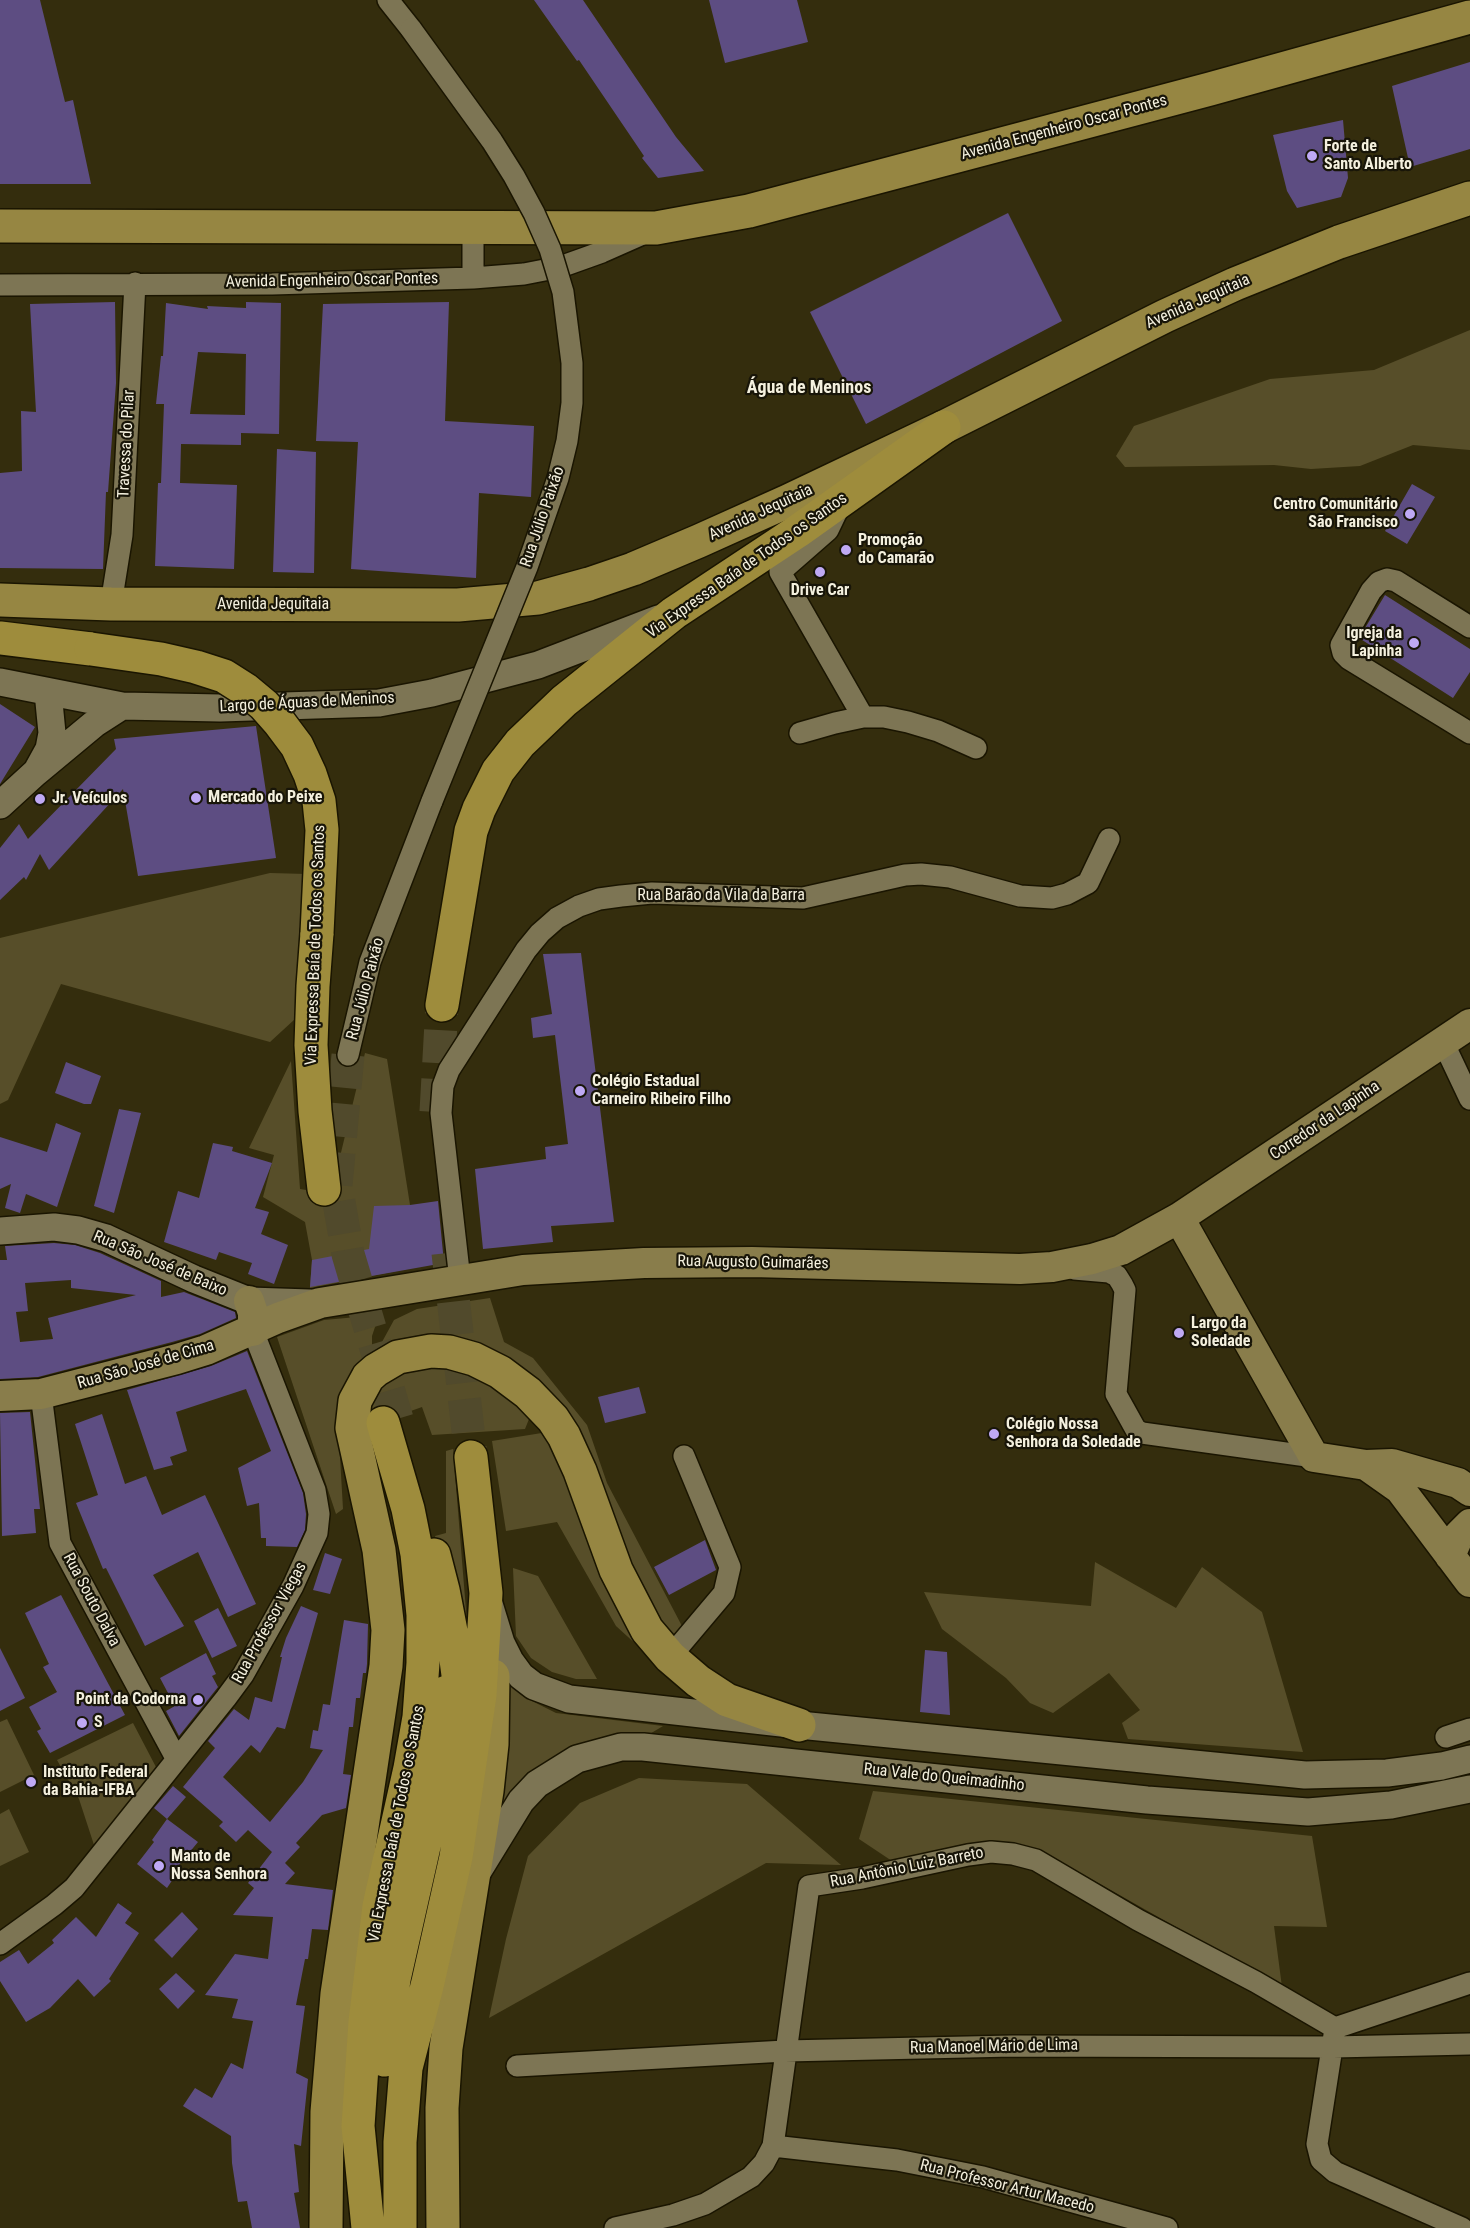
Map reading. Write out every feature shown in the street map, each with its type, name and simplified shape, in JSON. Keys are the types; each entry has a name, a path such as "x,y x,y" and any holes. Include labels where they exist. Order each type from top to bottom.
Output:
{"highway":[{"name":"Via Expressa Baía de Todos os Santos","path":"442,1005 471,831 498,771 541,721 674,613 944,427"},
{"name":"Via Expressa Baía de Todos os Santos","path":"0,638 161,659 224,676 264,705 297,746 319,801 322,830 311,1045 315,1111 324,1189"},
{"name":"Via Expressa Baía de Todos os Santos","path":"368,2228 358,2126 365,2022 379,1906 419,1717 423,1615 417,1554 390,1421 443,1590 447,1615"},
{"path":"405,2068 445,1909 466,1797 480,1695 486,1593 471,1457"},
{"path":"400,2228 400,2142 405,2068 418,1955 456,1757 460,1690 447,1615"},
{"path":"378,2228 381,2103 386,2034 394,1979 436,1793 443,1745 447,1710 447,1615"}],"main road":[{"name":"Avenida Engenheiro Oscar Pontes","path":"0,226 656,228 749,211 1221,86 1470,17"},
{"name":"Avenida Jequitaia","path":"0,600 111,604 458,605 538,598 633,569 699,541 944,427 1165,316 1235,284 1339,242 1470,198"},
{"name":"Corredor da Lapinha","path":"1179,1218 1470,1024"},
{"name":"Rua Augusto Guimarães","path":"320,1303 523,1270 644,1263 752,1262 1020,1269 1053,1267 1121,1250 1179,1218"},
{"path":"1179,1218 1314,1457 1366,1465 1392,1464 1458,1484 1470,1491"},
{"path":"249,1301 253,1313 253,1331"},
{"name":"Rua São José de Cima","path":"0,1396 41,1394 177,1359 320,1303"},
{"path":"326,2228 327,2112 337,1994 386,1666 388,1630 379,1550 352,1428 355,1401 368,1377 386,1364 405,1355 431,1351 474,1359 500,1372 528,1393 553,1419 564,1436 580,1471 616,1570 647,1630 670,1657 698,1681 727,1700 799,1725"},
{"path":"1366,1465 1400,1489 1470,1582"},
{"path":"1450,1556 1460,1535 1470,1524"},
{"path":"443,2228 442,2108 446,2048 474,1877 492,1744 494,1686 486,1593"},
{"path":"327,2112 362,1957 379,1906"}],"street":[{"name":"Rua Júlio Paixão","path":"348,1055 370,962 432,801 527,567 558,478 567,441 572,403 572,363 563,292 550,249 534,213 492,141 388,0"},
{"path":"473,228 473,278"},
{"name":"Avenida Engenheiro Oscar Pontes","path":"0,285 272,284 473,278 524,274 560,267 602,252 656,228"},
{"name":"Travessa do Pilar","path":"111,604 122,535 135,283"},
{"path":"844,498 828,530 780,572 863,717"},
{"path":"1470,627 1396,581 1387,579 1379,582 1371,591 1341,645 1343,653 1349,659 1470,733"},
{"name":"Largo de Águas de Meninos","path":"0,682 122,706 220,708 379,703 432,693 538,666 674,613"},
{"path":"35,773 49,750 52,733 48,692"},
{"path":"0,805 94,724 122,706"},
{"path":"800,733 863,717 884,717 938,731 976,748"},
{"name":"Rua Barão da Vila da Barra","path":"460,1280 441,1113 443,1086 448,1070 526,950 557,918 579,906 610,897 652,893 803,898 905,875 921,874 950,877 1020,896 1052,898 1067,894 1088,883 1109,839"},
{"path":"1443,1042 1470,1099"},
{"name":"Rua São José de Baixo","path":"0,1231 54,1227 78,1230 106,1238 249,1301 320,1303"},
{"path":"1053,1267 1109,1272 1117,1276 1122,1284 1125,1290 1116,1394 1136,1430 1142,1433 1314,1457"},
{"name":"Rua Professor Viegas","path":"0,1944 54,1905 94,1866 243,1675 293,1586 317,1533 319,1514 315,1490 253,1331"},
{"name":"Rua Souto Dalva","path":"41,1394 60,1543 176,1758"},
{"path":"643,1747 661,1738 677,1722 683,1701 683,1688 680,1676 670,1657 724,1593 730,1567 684,1456"},
{"path":"486,1593 501,1642 510,1661 521,1676 534,1686 569,1700 1305,1775 1387,1773 1442,1766 1470,1759"},
{"path":"1446,1737 1470,1729"},
{"name":"Rua Vale do Queimadinho","path":"474,1877 520,1801 537,1784 577,1759 621,1747 643,1747 1146,1800 1298,1811 1391,1805 1470,1789"},
{"name":"Rua Antônio Luiz Barreto","path":"615,2228 642,2223 705,2204 751,2177 764,2163 773,2146 809,1886 862,1878 937,1860 991,1852 1013,1854 1036,1860 1138,1920 1256,1982 1334,2038"},
{"path":"1462,2228 1335,2172 1321,2160 1317,2144 1334,2038 1470,1983"},
{"name":"Rua Manoel Mário de Lima","path":"518,2066 785,2051 1334,2038 1470,2044"},
{"name":"Rua Professor Artur Macedo","path":"773,2146 897,2160 983,2177 1167,2228"}],"shaded area":[{"path":"1470,330 1470,450 1413,445 1360,466 1311,469 1274,465 1125,467 1116,456 1134,426 1270,379 1374,370"},
{"path":"270,873 306,874 295,1019 270,1042 61,984 8,1100 0,1104 0,938"},
{"path":"365,1053 387,1059 410,1205 417,1267 310,1288 312,1260 305,1222 263,1197 274,1155 249,1148 291,1061 300,1189 331,1194"},
{"path":"490,1298 504,1342 533,1358 587,1425 607,1483 683,1628 668,1640 649,1613 581,1444 479,1350 384,1350 382,1342 394,1320 417,1309"},
{"path":"379,1315 372,1336 372,1355 355,1368 337,1405 343,1509 336,1514 277,1337 324,1320"},
{"path":"429,1362 476,1370 531,1414 525,1429 432,1435 422,1407 363,1428 365,1402 396,1370"},
{"path":"548,1432 661,1667 616,1626 557,1522 506,1531 492,1441"},
{"path":"453,1449 470,1660 435,1536 446,1533 446,1451"},
{"path":"1095,1562 1176,1608 1202,1567 1262,1612 1303,1752 1128,1739 1122,1723 1140,1710 1109,1673 1053,1713 1030,1703 1006,1678 942,1629 924,1592 1091,1606"},
{"path":"513,1568 538,1576 597,1679 576,1679 552,1672 531,1658 516,1636"},
{"path":"507,1674 528,1699 556,1713 663,1726 648,1735 577,1749 490,1828"},
{"path":"7,1719 34,1775 0,1792 0,1722"},
{"path":"133,1723 157,1769 95,1848 79,1799 57,1760"},
{"path":"639,1778 747,1784 841,1865 766,1863 489,2018 506,1939 528,1856 580,1803"},
{"path":"873,1791 1312,1836 1327,1927 1274,1926 1282,1987 1040,1850 993,1843 892,1861 859,1839"},
{"path":"9,1809 29,1852 0,1866 0,1814"}],"building":[{"path":"0,0 40,0 65,102 73,100 91,184 0,184"},
{"path":"534,0 583,0 676,137 704,171 658,178 642,158 644,156 579,60 577,61"},
{"path":"709,0 797,0 808,42 725,63"},
{"path":"1470,62 1470,149 1410,167 1392,86"},
{"name":"Forte de Santo Alberto","path":"1343,120 1348,178 1341,197 1297,208 1287,191 1273,135"},
{"path":"1008,213 1062,321 866,424 810,312"},
{"path":"115,302 116,383 108,492 106,492 103,569 0,568 0,473 22,471 21,411 36,412 30,304"},
{"path":"246,302 281,303 279,434 241,433 241,445 181,444 180,483 237,485 234,569 155,566 164,404 156,404 161,356 163,356 166,303 208,309 207,306 246,308","holes":["198,352 246,354 245,415 190,414"]},
{"path":"449,302 445,421 534,426 531,497 479,493 476,578 351,569 358,442 316,441 323,304"},
{"path":"277,449 316,452 314,573 273,572"},
{"name":"Centro Comunitário São Francisco","path":"1412,484 1435,497 1407,544 1385,531"},
{"name":"Igreja da Lapinha","path":"1385,595 1470,649 1470,672 1453,698 1359,638"},
{"path":"0,704 35,727 0,784"},
{"name":"Mercado do Peixe","path":"256,726 276,858 138,876 123,789 49,870 40,854 26,880 24,877 0,900 0,848 19,824 28,839 116,749 114,739"},
{"name":"Colégio Estadual Carneiro Ribeiro Filho","path":"581,953 614,1222 551,1226 553,1242 483,1249 475,1169 546,1159 545,1147 568,1144 555,1035 533,1038 531,1018 552,1014 543,954"},
{"path":"66,1062 101,1076 91,1104 84,1104 55,1093"},
{"path":"119,1109 141,1113 114,1213 94,1206"},
{"path":"56,1123 81,1133 57,1207 26,1194 20,1213 5,1208 11,1184 0,1189 0,1137 47,1152"},
{"path":"213,1143 233,1147 232,1151 272,1163 255,1208 269,1212 261,1234 288,1245 274,1284 248,1274 252,1263 219,1252 216,1260 164,1242 178,1191 199,1198"},
{"path":"438,1201 444,1263 310,1287 312,1260 369,1249 374,1206 410,1205"},
{"path":"54,1243 75,1245 100,1253 161,1281 161,1297 184,1292 235,1312 236,1318 200,1334 38,1377 0,1379 0,1260 7,1260 5,1246","holes":["71,1280 71,1288 136,1295 48,1318 53,1339 20,1342 16,1312 28,1311 25,1283"]},
{"path":"247,1351 303,1493 306,1514 305,1530 297,1547 266,1546 266,1538 261,1538 259,1503 247,1506 238,1468 271,1451 246,1389 176,1412 187,1451 170,1457 173,1465 154,1470 127,1390 211,1366"},
{"path":"639,1387 646,1413 605,1423 598,1397"},
{"path":"30,1412 40,1509 34,1509 36,1533 2,1536 0,1413"},
{"path":"102,1414 125,1484 146,1476 162,1515 205,1495 256,1604 228,1617 198,1552 153,1575 184,1626 145,1646 106,1568 103,1569 76,1503 98,1495 75,1424"},
{"path":"705,1540 716,1570 669,1595 654,1567"},
{"path":"325,1553 342,1559 330,1594 313,1590"},
{"path":"61,1595 125,1715 50,1753 37,1731 41,1729 29,1707 57,1692 43,1667 49,1664 25,1613"},
{"path":"301,1606 318,1613 285,1729 277,1727 260,1753 251,1745 223,1777 270,1822 303,1782 323,1750 310,1748 313,1730 318,1731 323,1704 330,1705 344,1620 368,1624 367,1664 366,1673 363,1673 360,1698 356,1698 353,1727 349,1727 343,1774 351,1775 346,1808 322,1815 296,1843 300,1847 285,1863 295,1873 285,1884 333,1890 328,1930 312,1929 308,1959 305,1959 296,2005 305,2006 296,2073 308,2079 301,2146 294,2144 299,2192 294,2193 300,2228 252,2228 247,2201 238,2202 232,2163 231,2136 183,2106 195,2088 212,2098 231,2063 243,2069 253,2021 232,2018 238,1999 205,1995 235,1954 268,1959 273,1917 233,1915 254,1888 248,1883 272,1852 248,1830 236,1842 219,1826 223,1822 183,1787 215,1748 208,1741 234,1709 249,1720 255,1697 272,1702 282,1657 280,1657"},
{"path":"218,1608 237,1646 212,1658 194,1621"},
{"path":"0,1648 25,1698 0,1711"},
{"path":"925,1650 947,1652 950,1715 920,1712"},
{"path":"206,1653 216,1674 212,1676 218,1687 179,1736 166,1711 175,1706 160,1678"},
{"path":"173,1786 186,1797 167,1819 154,1808"},
{"path":"167,1819 198,1842 179,1865 181,1867 167,1888 137,1864 154,1842 152,1840"},
{"path":"118,1903 132,1913 125,1923 139,1933 109,1979 111,1981 94,1997 78,1979 50,2008 26,2022 0,1981 0,1962 19,1950 28,1964 54,1943 52,1940 76,1917 96,1937"},
{"path":"182,1912 198,1929 172,1958 154,1940"},
{"path":"176,1973 195,1991 178,2009 159,1989"}],"tunnel":[{"path":"436,1112 442,1005"},
{"path":"348,1055 336,1185 348,1254 397,1419"},
{"path":"448,1253 471,1457"}],"place":[{"name":"Forte de Santo Alberto","path":"1312,156"},
{"name":"Centro Comunitário São Francisco","path":"1410,514"},
{"name":"Promoção do Camarão","path":"846,550"},
{"name":"Drive Car","path":"820,572"},
{"name":"Igreja da Lapinha","path":"1414,643"},
{"name":"Mercado do Peixe","path":"196,798"},
{"name":"Jr. Veículos","path":"40,799"},
{"name":"Colégio Estadual Carneiro Ribeiro Filho","path":"580,1091"},
{"name":"Largo da Soledade","path":"1179,1333"},
{"name":"Colégio Nossa Senhora da Soledade","path":"994,1434"},
{"name":"Point da Codorna","path":"198,1700"},
{"name":"S","path":"82,1723"},
{"name":"Instituto Federal da Bahia-IFBA","path":"31,1782"},
{"name":"Manto de Nossa Senhora","path":"159,1866"}],"district":[{"name":"Água de Meninos","path":"809,388"}]}
